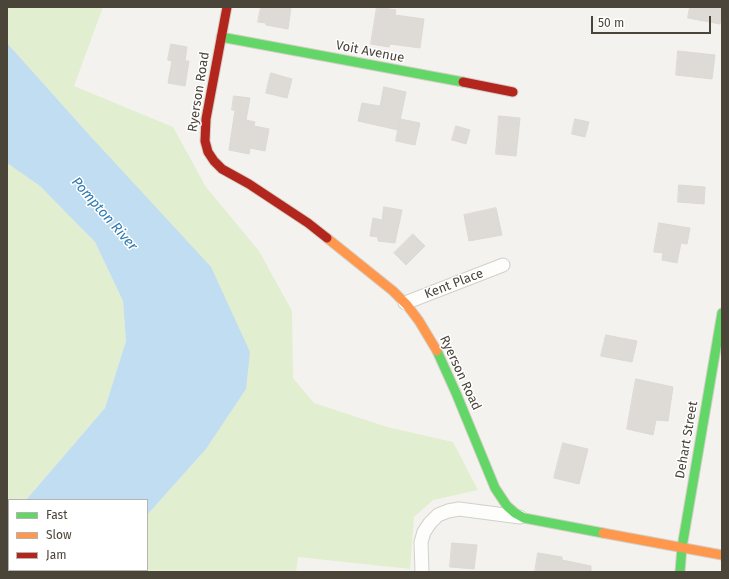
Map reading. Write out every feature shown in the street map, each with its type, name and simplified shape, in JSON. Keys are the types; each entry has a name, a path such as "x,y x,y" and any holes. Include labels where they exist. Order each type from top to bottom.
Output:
{"street":[{"name":"Ryerson Road","path":"227,7 206,119 205,141 208,152 222,169 254,187 308,223 376,278 386,284 405,303 434,344 440,356 500,498 515,514 522,517 722,555"},
{"name":"Voit Avenue","path":"222,37 513,92"},
{"name":"Kent Place","path":"405,303 502,265"},
{"name":"Dehart Street","path":"680,572 682,547 722,313"},
{"path":"422,572 421,542 427,527 438,516 459,508 522,517"}],"green space":[{"path":"7,7 103,7 74,86 173,127 206,187 259,251 292,311 293,378 314,403 387,427 453,442 478,490 433,500 414,517 410,569 298,557 296,572 96,572 148,571 148,514 206,449 246,389 92,138 7,43"},
{"path":"7,163 40,186 95,242 123,301 126,341 105,408 27,499 8,499 7,521"}],"water":[{"name":"Pompton River","path":"7,43 211,267 250,352 246,389 206,449 148,514 148,499 27,499 105,408 126,341 123,301 95,242 40,186 7,163"},
{"path":"8,520 8,571 97,571 7,572"}],"building":[{"path":"261,7 291,7 288,29 258,22"},
{"path":"377,7 396,10 395,15 424,19 420,48 390,44 389,47 371,44"},
{"path":"690,7 722,7 720,24 688,18"},
{"path":"171,44 187,47 185,61 189,61 185,86 168,83 172,61 168,60"},
{"path":"678,51 715,55 712,79 676,75"},
{"path":"271,73 292,79 287,98 266,93"},
{"path":"384,87 406,92 398,130 358,121 362,103 380,106"},
{"path":"234,96 250,98 246,120 255,122 254,126 269,129 265,151 250,148 249,154 229,150 235,110 232,110"},
{"path":"499,116 520,118 516,156 496,154"},
{"path":"400,119 420,123 415,145 396,141"},
{"path":"575,119 589,122 585,137 572,134"},
{"path":"456,126 470,130 466,144 452,140"},
{"path":"679,185 705,187 704,204 678,202"},
{"path":"384,207 402,210 395,243 378,241 378,237 370,236 373,218 382,220"},
{"path":"496,208 502,235 469,241 464,215"},
{"path":"659,223 690,228 687,244 681,243 677,263 662,260 663,253 654,252"},
{"path":"413,234 425,246 406,265 394,253"},
{"path":"606,335 637,341 632,362 601,356"},
{"path":"636,379 673,387 668,421 656,420 653,435 627,429"},
{"path":"563,443 588,449 579,484 554,478"},
{"path":"452,543 477,545 474,569 450,567"},
{"path":"538,553 562,557 562,560 591,566 591,572 535,572"}],"traffic: fast":[{"path":"221,37 463,82"},
{"path":"680,572 682,547 722,313"},
{"path":"437,351 495,488 507,506 524,518 603,533"}],"traffic: slow":[{"path":"327,238 393,291 407,305 419,321 437,351"},
{"path":"603,533 722,555"}],"traffic: jam":[{"path":"227,7 206,119 205,141 208,152 222,169 249,184 308,223 327,238"},
{"path":"463,82 513,92"}]}
